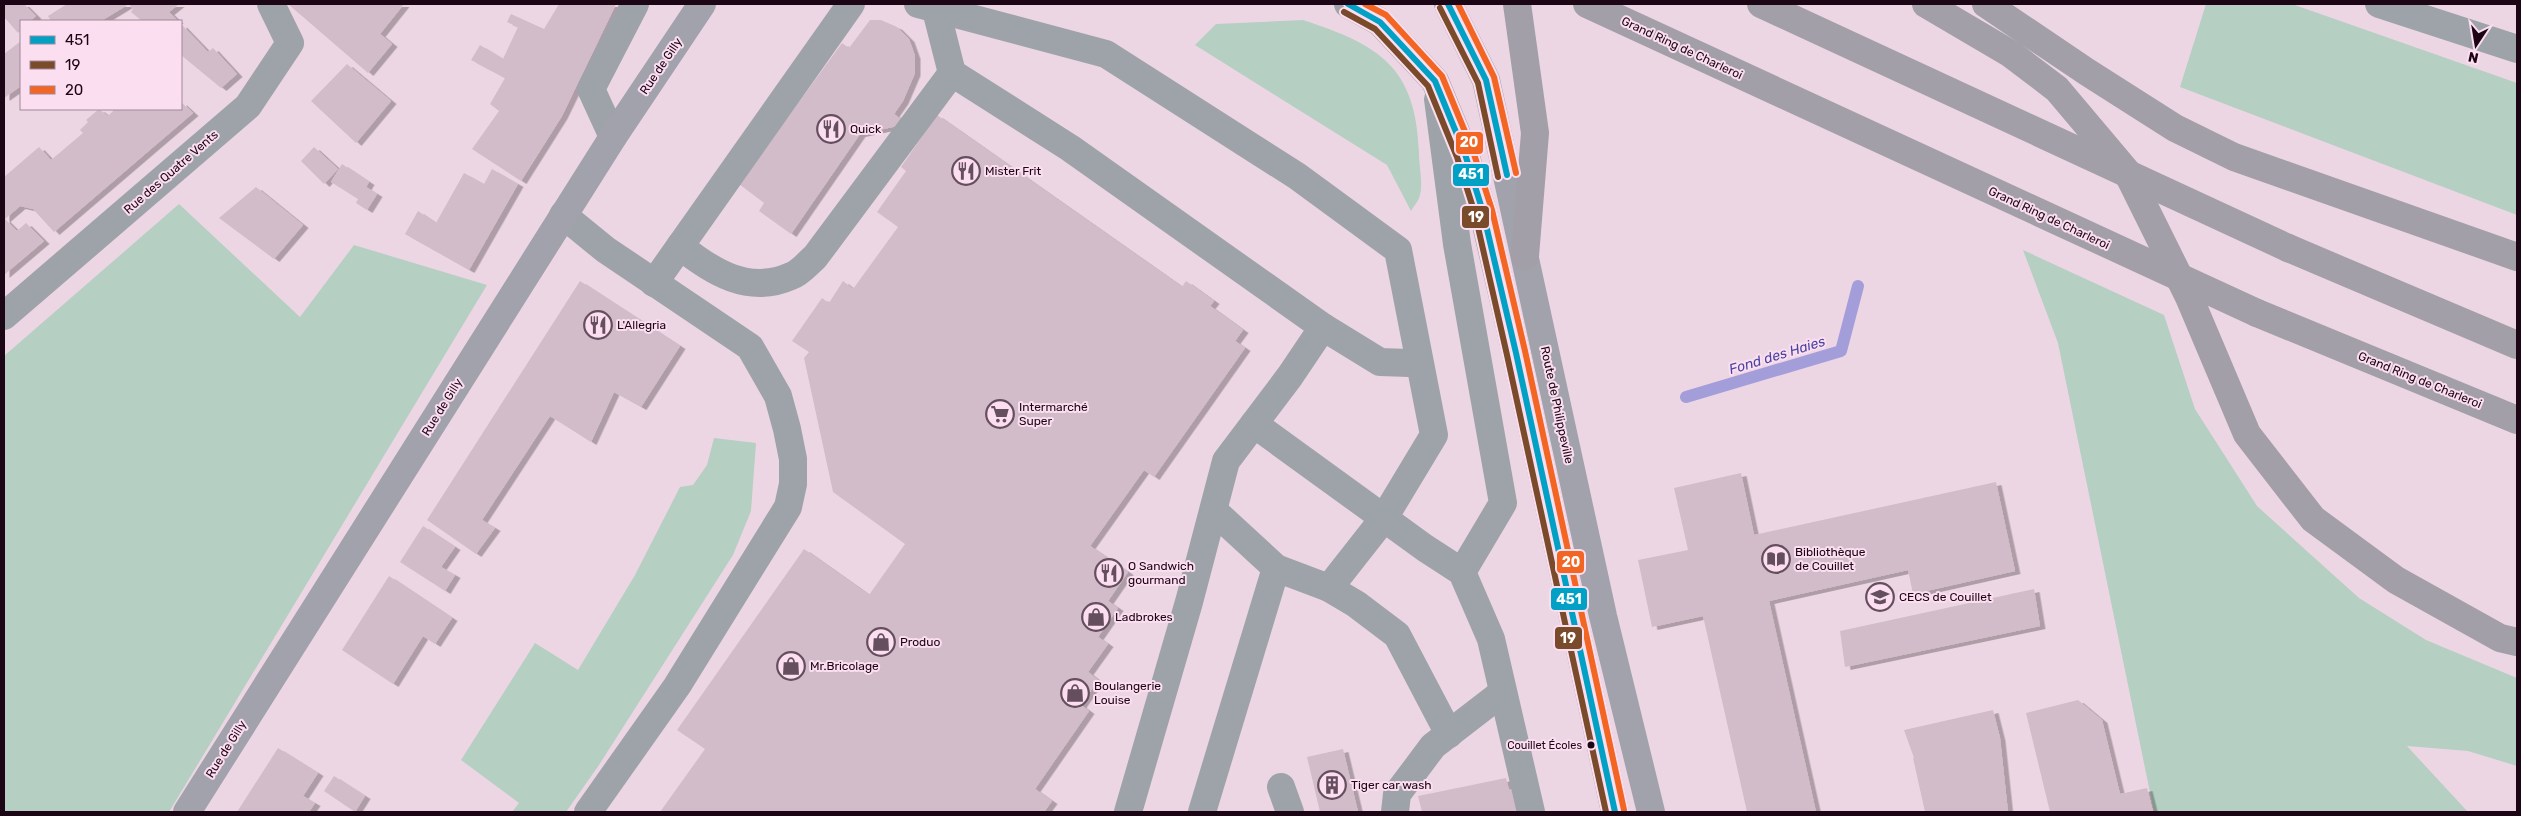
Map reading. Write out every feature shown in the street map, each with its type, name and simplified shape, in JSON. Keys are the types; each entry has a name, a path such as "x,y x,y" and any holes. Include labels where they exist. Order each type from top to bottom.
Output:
{"highway":[{"path":"1517,4 1536,133 1525,256"},
{"name":"Grand Ring de Charleroi","path":"1587,4 2258,313 2517,420"},
{"path":"1760,4 2288,248 2517,345"},
{"path":"1926,4 2011,54 2057,89 2127,172 2189,297 2247,434 2313,519 2396,580 2500,638 2517,642"},
{"path":"1986,4 2175,128 2234,157 2517,257"}],"main road":[{"name":"Rue de Gilly","path":"187,812 563,215 702,4"},
{"path":"1348,4 1380,22 1436,81 1465,154 1483,212 1545,485 1573,627 1615,812"},
{"name":"Route de Philippeville","path":"1448,4 1486,80 1603,616 1651,812"}],"street":[{"name":"Rue des Quatre Vents","path":"4,316 248,106 290,43 271,4"},
{"path":"613,137 590,89 635,4"},
{"path":"654,282 851,4"},
{"path":"2378,4 2517,49"},
{"path":"927,7 952,73 1070,148 1323,327 1380,362 1409,363 1418,360"},
{"path":"927,7 1106,54 1297,176 1398,250 1434,435 1384,518 1329,588"},
{"path":"680,246 705,266 737,282 766,283 792,276 815,257 952,73"},
{"path":"1436,81 1457,244 1503,503 1462,572"},
{"path":"563,215 606,250 750,347 778,396 793,460 793,484 788,507 682,678 588,812"},
{"path":"1128,812 1214,511 1226,461 1290,376 1323,327"},
{"path":"1254,424 1462,572 1491,639 1531,812"},
{"path":"1214,511 1276,568 1329,588 1356,604 1397,635 1449,734"},
{"path":"1202,812 1276,568"},
{"path":"1395,812 1397,794 1433,746 1503,692"},
{"path":"1281,786 1290,812"}],"green space":[{"path":"2206,4 2292,4 2517,83 2517,215 2180,87"},
{"path":"1303,20 1353,39 1372,50 1388,63 1401,79 1410,99 1416,123 1421,174 1420,195 1411,211 1387,165 1195,45 1216,24"},
{"path":"179,204 300,317 354,245 487,285 169,812 4,812 4,356"},
{"path":"2023,250 2164,315 2195,409 2257,506 2359,598 2426,640 2517,678 2517,766 2468,751 2407,746 2468,812 2154,812 2058,343"},
{"path":"714,438 756,443 751,511 733,555 599,765 566,812 512,812 519,803 461,760 535,643 578,670 635,575 680,487 693,485 707,465"}],"building":[{"path":"4,4 24,4 36,16 31,20 20,20 20,30 18,33 4,17"},
{"path":"67,4 129,4 103,20 50,20 48,16"},
{"path":"129,4 179,4 169,12 177,20 141,20 131,12 133,9"},
{"path":"288,4 404,4 380,34 392,44 368,73"},
{"path":"559,4 616,4 562,116 521,181 472,149 499,111 490,104 505,78 471,60 480,45 503,59 518,27 507,22 511,14 544,29"},
{"name":"Quick","path":"870,20 881,20 897,27 909,39 915,56 915,73 903,101 894,114 907,124 860,134 791,234 759,211 764,203 739,184 842,43 849,48"},
{"path":"182,25 208,52 213,48 237,74 221,88 182,56"},
{"path":"20,42 20,87 4,98 4,54"},
{"path":"347,64 391,101 356,143 311,101"},
{"path":"182,103 193,113 54,232 33,209 20,206 5,219 17,231 26,223 44,241 4,275 4,177 39,147 51,160 83,133 80,130 88,122 86,120 98,110 108,116 114,110 182,110"},
{"path":"937,115 1182,287 1186,281 1214,301 1210,306 1243,330 1235,341 1245,348 1154,477 1144,470 1090,546 1128,572 1108,601 1118,608 1098,637 1108,644 1088,672 1098,680 1081,705 1089,711 1035,789 1052,801 1044,812 660,812 705,749 677,730 804,549 869,595 905,544 833,492 804,358 809,352 792,341 822,298 829,303 843,281 853,289 898,227 877,212 906,171 901,167"},
{"path":"314,147 338,169 324,184 301,161"},
{"path":"342,164 369,182 366,187 377,194 367,210 356,203 358,199 331,182"},
{"path":"492,169 518,184 469,270 405,234 418,211 436,223 464,173 484,184"},
{"path":"256,187 303,225 274,259 219,218"},
{"path":"580,281 680,346 641,407 614,392 591,442 550,416 482,520 495,528 476,554 427,520"},
{"path":"1741,473 1754,535 1996,482 2015,571 1913,594 1908,570 1769,601 1816,812 1747,812 1703,616 1652,627 1638,560 1688,550 1674,488"},
{"path":"423,526 455,547 441,567 455,575 445,591 400,562"},
{"path":"389,576 452,618 435,644 423,636 393,684 342,650"},
{"path":"2034,589 2040,626 1845,667 1840,631"},
{"path":"2078,700 2102,720 2120,794 2147,788 2153,812 2050,812 2026,713"},
{"path":"1993,710 2000,738 2008,812 1925,812 1914,758 1904,730"},
{"path":"278,748 318,773 303,796 315,803 309,812 237,812"},
{"name":"Tiger car wash","path":"1343,749 1358,812 1320,812 1307,757"},
{"path":"334,776 365,796 355,812 324,791"},
{"path":"1506,778 1509,790 1512,789 1517,812 1422,812 1418,796"}],"waterway":[{"name":"Fond des Haies","path":"1686,397 1841,351 1858,286"}],"transit line":[{"name":"451","path":"1348,4 1380,22 1435,81 1465,154 1483,212 1516,353 1615,812"},
{"name":"20","path":"1365,4 1386,15 1442,76 1473,151 1492,210 1525,351 1624,810"},
{"name":"451","path":"1448,4 1486,80 1507,175"},
{"name":"20","path":"1458,4 1494,77 1516,173"},
{"name":"19","path":"1440,8 1478,83 1498,177"},
{"name":"19","path":"1344,12 1375,29 1428,86 1457,157 1475,214 1606,812"}],"place":[{"name":"Quick","path":"831,129"},
{"name":"Mister Frit","path":"966,171"},
{"name":"L'Allegria","path":"598,325"},
{"name":"Intermarché Super","path":"1000,414"},
{"name":"Bibliothèque de Couillet","path":"1776,559"},
{"name":"O Sandwich gourmand","path":"1109,573"},
{"name":"CECS de Couillet","path":"1880,597"},
{"name":"Ladbrokes","path":"1096,617"},
{"name":"Produo","path":"881,642"},
{"name":"Mr.Bricolage","path":"791,666"},
{"name":"Boulangerie Louise","path":"1075,693"},
{"name":"Couillet Écoles","path":"1591,745"},
{"name":"Tiger car wash","path":"1332,785"}]}
